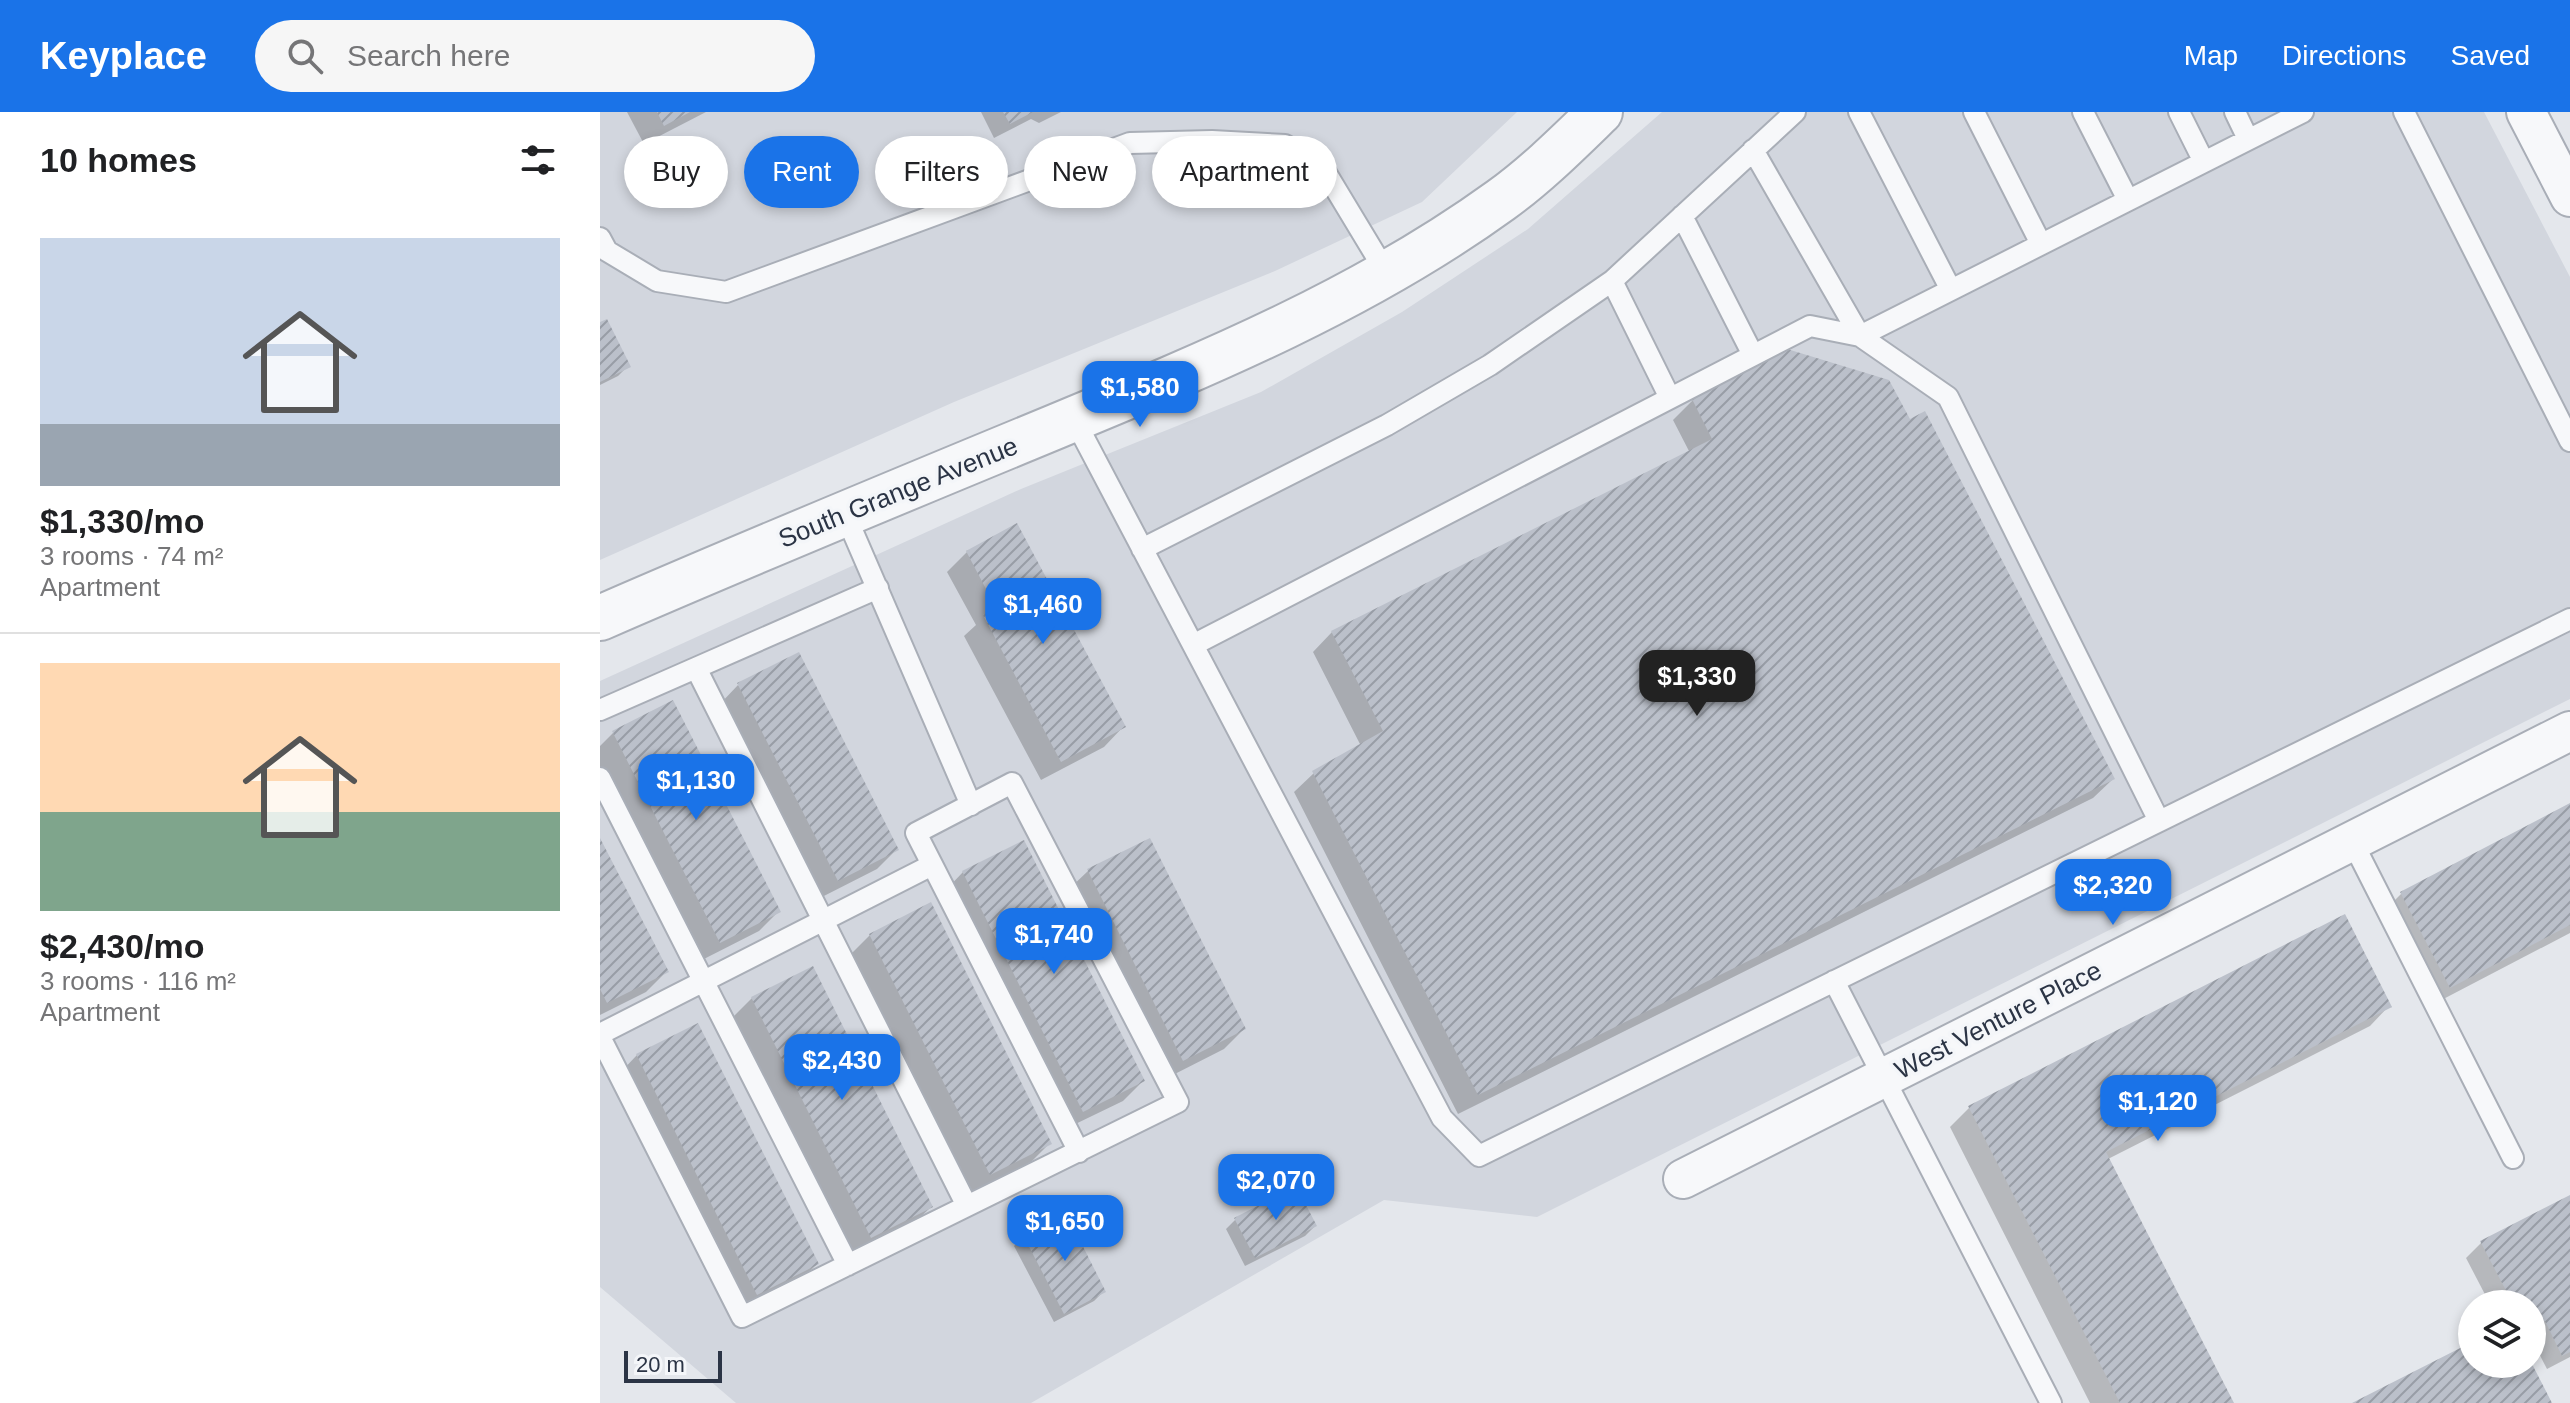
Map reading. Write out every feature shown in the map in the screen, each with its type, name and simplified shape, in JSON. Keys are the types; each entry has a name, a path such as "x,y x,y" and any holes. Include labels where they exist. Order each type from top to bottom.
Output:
{"street":[{"path":"2526,112 2570,197"},
{"name":"South Grange Avenue","path":"600,618 1206,365 1318,313 1414,259 1503,199 1587,117"},
{"name":"West Venture Place","path":"1683,1179 2570,731"}],"lane":[{"path":"1142,549 1387,425 1490,365 1612,281 1795,112"},
{"path":"1859,112 1951,290"},
{"path":"1974,112 2041,244"},
{"path":"2083,112 2128,200"},
{"path":"2179,112 2204,162"},
{"path":"2235,112 2248,139"},
{"path":"2404,112 2570,441"},
{"path":"1860,336 2295,114"},
{"path":"600,238 607,251 657,281 726,292 1130,143 1212,141 1285,145 1323,168 1387,274"},
{"path":"1753,150 1860,336"},
{"path":"1682,216 1753,355"},
{"path":"1612,281 1670,398"},
{"path":"1193,645 1810,326 1860,336 1948,397 2159,821"},
{"path":"1074,419 1442,1118 1479,1156 2570,619"},
{"path":"845,514 971,805"},
{"path":"600,710 878,588"},
{"path":"696,668 967,1206"},
{"path":"600,778 848,1265"},
{"path":"932,865 600,1036 742,1317 1079,1152 1178,1102 1012,783 916,833 1079,1152"},
{"path":"2352,841 2513,1158"},
{"path":"1834,981 2051,1403"}],"shaded area":[{"path":"600,112 1517,112 1422,202 1275,271 954,402 600,560"},
{"path":"1662,112 2484,112 2570,277 2570,699 1537,1217 1384,1200 1031,1403 736,1403 600,1287 600,681 1021,489 1261,392 1402,312 1528,229"}],"building":[{"path":"657,112 690,112 664,126"},
{"path":"1003,112 1033,112 1010,124"},
{"path":"607,319 631,367 600,382 600,322"},
{"path":"1787,349 1889,380 1910,419 1925,411 2115,779 1478,1095 1312,771 1383,731 1331,631 1712,439 1692,399"},
{"path":"1017,523 1126,727 1061,762 983,615 996,608 966,551"},
{"path":"799,652 899,850 838,881 737,683"},
{"path":"673,700 781,912 720,943 612,731"},
{"path":"2570,803 2570,925 2450,988 2400,892"},
{"path":"600,838 669,972 607,1003 600,989"},
{"path":"1150,838 1246,1029 1183,1061 1087,869"},
{"path":"1024,840 1145,1081 1083,1112 962,871"},
{"path":"931,902 1052,1144 990,1175 869,934"},
{"path":"2345,914 2392,1007 2106,1152 2234,1403 2120,1403 1968,1106"},
{"path":"813,966 933,1207 871,1238 751,997"},
{"path":"698,1023 819,1264 757,1295 636,1054"},
{"path":"1296,1186 1317,1226 1255,1258 1234,1218"},
{"path":"2570,1195 2570,1352 2562,1356 2546,1323 2546,1290 2506,1290 2480,1241"},
{"path":"1066,1213 1106,1292 1064,1314 1023,1235"},
{"path":"2458,1349 2458,1378 2539,1378 2552,1403 2352,1403"}]}
